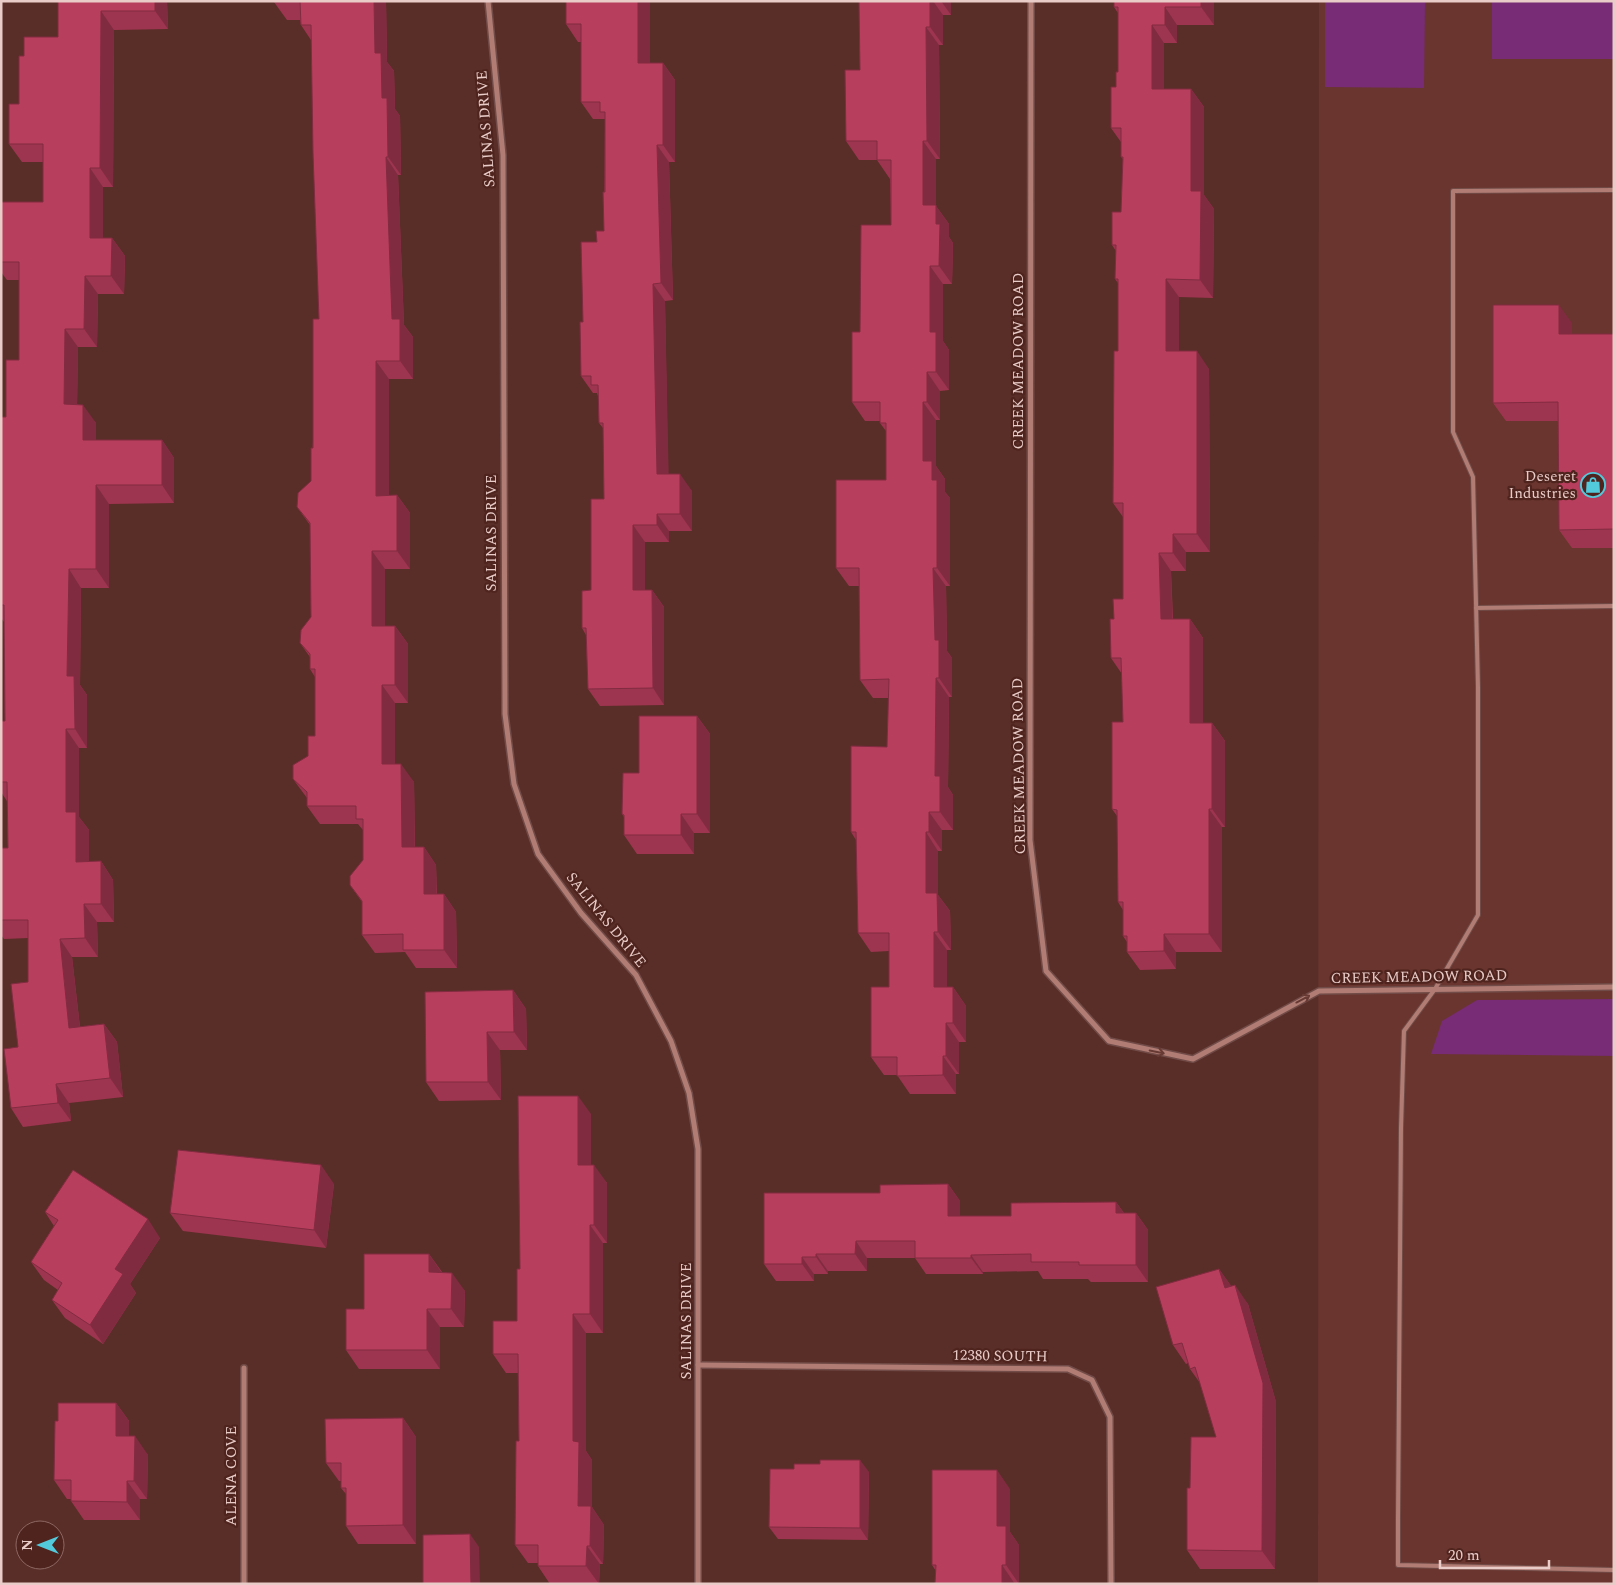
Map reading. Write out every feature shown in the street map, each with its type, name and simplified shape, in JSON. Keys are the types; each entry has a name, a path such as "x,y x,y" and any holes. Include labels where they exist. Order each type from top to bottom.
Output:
{"street":[{"name":"SALINAS DRIVE","path":"488,1 503,155 504,714 514,784 538,854 581,913 636,975 670,1041 689,1094 698,1149 698,1584"},
{"name":"CREEK MEADOW ROAD","path":"1031,1 1030,840 1046,971 1109,1041 1193,1059 1319,991 1614,987"},
{"name":"12380 SOUTH","path":"698,1365 1068,1369 1092,1380 1110,1417 1111,1584"},
{"name":"ALENA COVE","path":"244,1368 244,1584"}],"lane":[{"path":"1614,190 1453,191 1453,432 1473,477 1478,687 1478,915 1435,989 1404,1031 1401,1128 1398,1565 1614,1570"},
{"path":"1476,608 1614,606"}],"shaded area":[{"path":"1319,1 1614,1 1614,1584 1318,1584"},
{"path":"1325,1 1425,1 1424,88 1325,87"},
{"path":"1492,1 1614,1 1614,59 1492,59"},
{"path":"1614,999 1614,1056 1431,1054 1442,1021 1477,1000"}],"building":[{"path":"58,1 155,1 155,11 101,11 100,168 90,168 90,238 112,238 111,276 85,276 84,329 65,329 64,404 83,405 83,440 162,440 162,485 96,485 96,569 69,569 67,676 74,676 75,729 66,729 66,812 76,812 76,862 101,861 101,904 84,904 85,938 60,939 69,1028 104,1024 110,1078 56,1084 58,1103 11,1108 4,1049 18,1047 11,984 28,982 28,920 1,920 1,848 8,848 7,782 1,782 1,721 5,721 4,605 1,605 1,417 6,417 6,360 19,360 19,262 1,262 1,202 43,202 43,144 9,144 9,104 19,104 19,56 24,56 24,37 58,37"},
{"path":"300,1 374,1 375,53 381,53 382,98 387,98 388,157 386,157 392,319 400,319 400,361 376,361 376,496 397,495 397,551 372,551 372,626 395,626 395,685 382,685 382,764 401,764 402,847 424,847 424,894 444,894 444,950 403,950 403,934 362,935 362,901 350,885 350,876 363,860 363,819 356,819 356,806 307,806 307,792 293,779 293,765 308,756 308,736 315,736 315,669 310,669 310,654 300,643 301,630 311,617 310,523 297,507 298,493 311,481 311,448 313,448 313,319 319,319 311,25 301,25"},
{"path":"566,1 638,1 638,63 663,63 663,145 657,145 661,283 653,284 657,474 680,474 680,514 657,514 657,525 633,525 633,590 652,590 653,688 588,689 586,628 582,628 582,591 591,590 591,499 604,499 603,423 599,423 598,385 591,385 591,376 581,376 580,322 583,322 581,242 597,242 596,231 604,231 605,112 600,112 600,102 581,102 581,24 566,24"},
{"path":"859,1 930,1 930,27 926,27 927,141 923,141 923,205 936,205 936,224 940,224 939,266 930,266 930,332 936,332 936,372 927,372 927,402 923,402 923,461 932,461 932,480 937,480 937,568 933,568 935,640 939,640 939,678 936,678 935,776 940,776 940,812 929,812 929,832 926,832 926,893 937,893 938,932 934,932 934,987 953,987 953,1023 946,1023 946,1056 943,1056 943,1075 897,1076 897,1057 871,1057 871,987 889,987 889,933 858,933 856,832 851,832 851,746 887,747 889,679 860,680 859,568 836,568 836,480 886,480 886,423 880,423 880,402 852,402 852,332 860,332 861,225 891,225 891,160 877,160 877,141 846,141 845,70 860,70"},
{"path":"1114,1 1201,1 1201,7 1165,7 1165,25 1152,25 1152,89 1191,89 1191,191 1201,191 1200,280 1166,279 1166,351 1197,351 1197,534 1173,534 1173,553 1159,553 1161,619 1190,619 1190,723 1212,723 1212,809 1209,809 1209,934 1164,934 1164,951 1127,952 1127,936 1123,936 1123,902 1118,902 1117,810 1112,809 1112,722 1123,722 1121,658 1111,658 1110,619 1114,619 1113,599 1123,599 1123,503 1113,503 1114,351 1118,351 1118,279 1115,279 1116,245 1112,245 1112,212 1121,212 1123,157 1121,157 1121,128 1111,128 1111,87 1116,87 1116,72 1118,72 1118,7 1114,7"},
{"name":"Deseret Industries","path":"1493,305 1559,305 1559,334 1614,334 1614,529 1559,530 1558,402 1493,403"},
{"path":"639,716 697,716 697,814 681,814 681,835 624,835 624,815 622,814 623,773 639,773"},
{"path":"513,990 514,1032 487,1032 488,1082 426,1082 425,992"},
{"path":"518,1096 578,1096 578,1165 594,1165 594,1225 590,1225 590,1314 573,1314 573,1441 579,1442 578,1506 591,1506 590,1546 587,1546 586,1566 538,1566 538,1545 515,1545 516,1441 519,1441 518,1354 493,1354 493,1321 517,1321 517,1269 520,1269"},
{"path":"178,1150 321,1165 314,1230 170,1213"},
{"path":"73,1170 148,1219 115,1269 123,1274 90,1325 52,1300 62,1283 31,1262 58,1220 45,1212"},
{"path":"948,1184 948,1216 1011,1216 1011,1203 1116,1202 1116,1213 1136,1213 1136,1265 1079,1265 1079,1262 1031,1262 1031,1254 971,1255 971,1258 915,1258 915,1241 856,1241 855,1254 816,1254 816,1257 802,1257 802,1264 764,1264 764,1193 880,1193 880,1185"},
{"path":"364,1254 429,1254 429,1272 452,1273 451,1309 427,1309 427,1350 346,1350 346,1309 364,1309"},
{"path":"1219,1269 1225,1288 1235,1285 1263,1383 1262,1551 1187,1550 1187,1488 1190,1488 1191,1437 1216,1437 1195,1367 1190,1369 1182,1343 1173,1345 1156,1287"},
{"path":"58,1403 116,1403 116,1436 135,1436 134,1481 127,1481 127,1502 71,1501 71,1480 54,1480 55,1421 58,1421"},
{"path":"403,1418 403,1525 346,1526 346,1488 341,1488 341,1463 326,1463 325,1419"},
{"path":"820,1460 860,1460 860,1528 769,1527 770,1469 794,1469 794,1464 820,1464"},
{"path":"932,1470 997,1470 997,1526 1006,1526 1006,1565 1002,1565 1002,1584 935,1584 936,1565 932,1565"},
{"path":"470,1534 471,1584 423,1584 423,1535"}],"place":[{"name":"Deseret Industries","path":"1593,485"}]}
